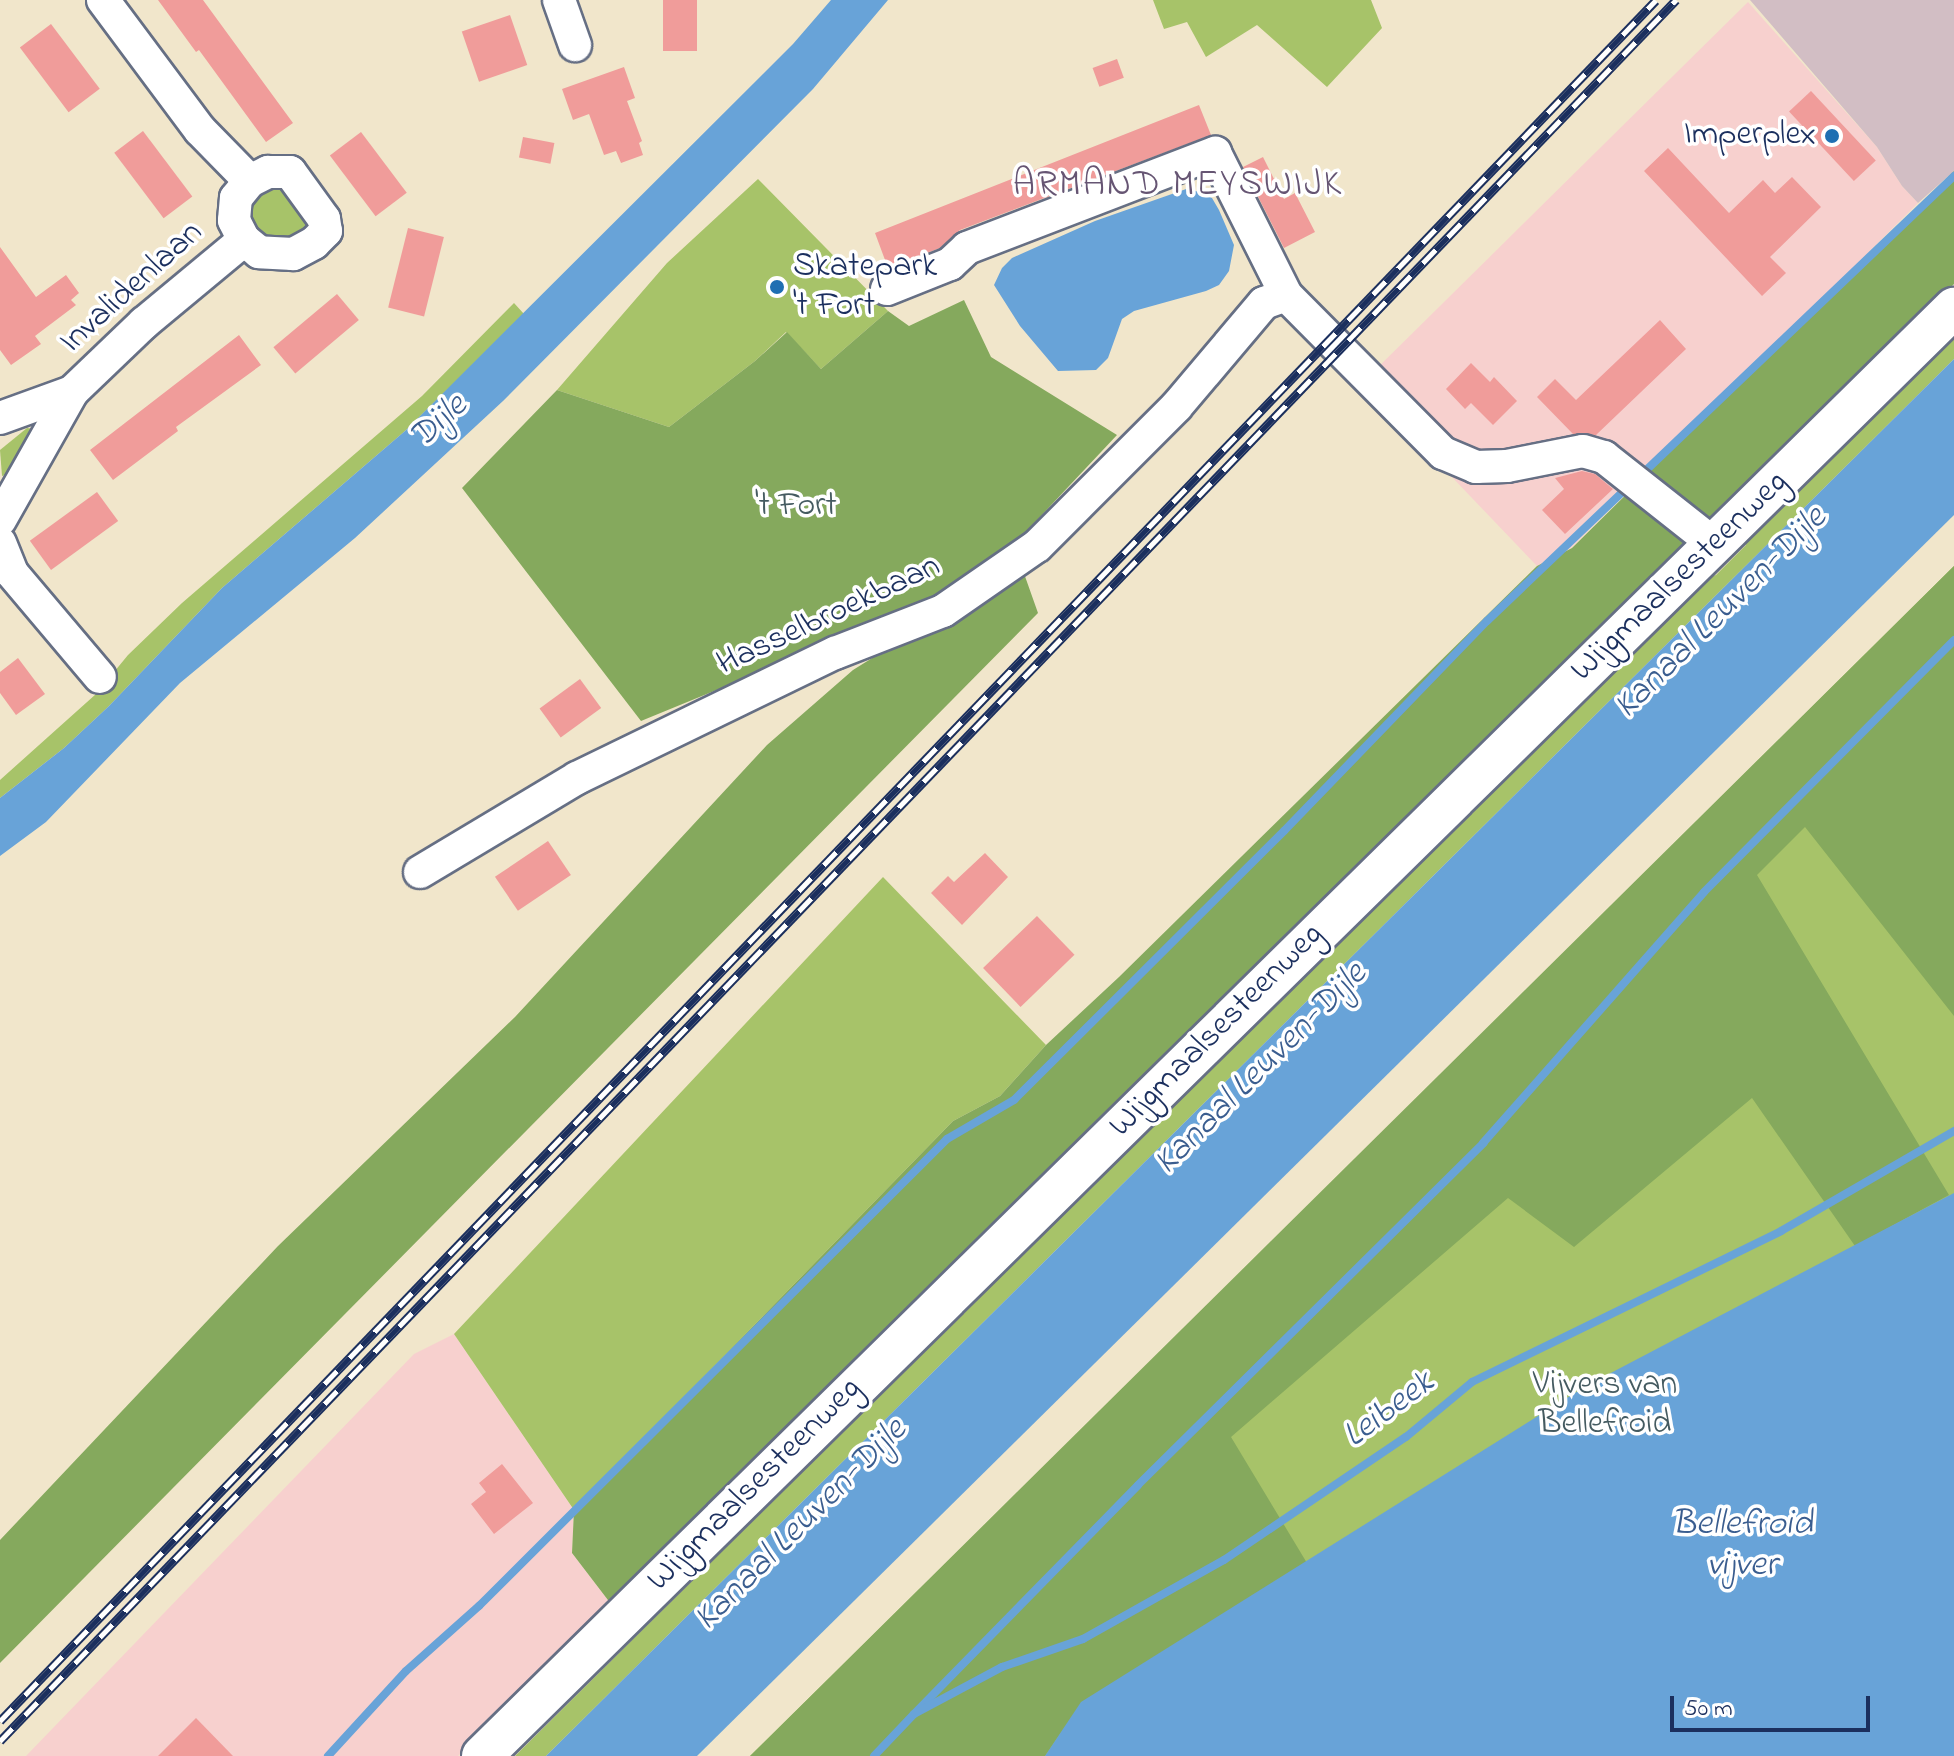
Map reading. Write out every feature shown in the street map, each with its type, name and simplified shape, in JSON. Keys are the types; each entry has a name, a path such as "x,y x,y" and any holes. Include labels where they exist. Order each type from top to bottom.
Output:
{"street":[{"path":"103,0 200,130 250,181"},
{"path":"559,0 575,45"},
{"path":"887,289 950,264 967,248 1215,153 1286,295 1443,453 1476,467 1507,466 1583,451 1622,467 1713,543"},
{"name":"Invalidenlaan","path":"268,172 290,172 324,219 326,231 314,243 293,254 259,252 244,240 234,220 236,198 250,181 268,172"},
{"name":"Invalidenlaan","path":"0,520 72,392 144,323 244,240"},
{"name":"Hasselbroekbaan","path":"420,872 577,778 835,653 943,611 1037,546 1176,407 1264,303 1286,295"},
{"name":"Wijgmaalsesteenweg","path":"482,1756 1954,308"},
{"name":"Invalidenlaan","path":"0,418 72,392"},
{"path":"0,543 12,573 100,677"}],"shaded area":[{"path":"1750,0 1954,0 1954,171 1918,203 1902,186 1877,147"},
{"path":"1748,2 1877,147 1902,186 1918,203 1571,548 1537,566 1362,383"},
{"path":"454,1334 574,1510 572,1553 611,1604 458,1756 26,1756 414,1354"}],"green space":[{"path":"1153,0 1371,0 1382,28 1327,87 1257,25 1206,57 1187,22 1164,29"},
{"path":"1954,171 1954,284 611,1604 572,1553 574,1510 953,1121 1000,1096 1046,1045 1537,566 1572,548"},
{"path":"758,179 888,311 821,369 786,332 755,361 669,427 557,390 667,263"},
{"path":"280,184 312,228 290,245 258,234 251,214 254,195"},
{"name":"'t Fort","path":"964,300 991,357 1117,435 1023,535 929,603 641,721 462,488 557,390 669,427 755,361 787,332 821,369 888,311 909,326"},
{"path":"514,303 524,314 405,431 222,588 109,706 64,748 0,798 0,780 96,694 128,655 182,603 422,396"},
{"path":"1954,333 1954,359 546,1756 515,1756 1706,578 1716,575 1746,545 1747,538"},
{"path":"27,428 36,429 11,473 2,476 0,450"},
{"path":"1021,565 1038,613 0,1663 0,1540 278,1246 515,1017 767,745 853,670"},
{"name":"Vijvers van Bellefroid","path":"1954,566 1954,1756 750,1756 1278,1236"},
{"path":"1954,566 1954,1016 1805,827 1757,875 1949,1195 1855,1246 1752,1098 1574,1247 1508,1198 1231,1437 1307,1563 1082,1702 1045,1756 750,1756"},
{"path":"883,877 1046,1045 1000,1096 953,1121 574,1510 454,1334"}],"water":[{"name":"Dijle","path":"831,0 888,0 813,89 503,401 355,538 180,683 46,822 0,856 0,798 64,748 109,706 222,588 405,431 793,44"},
{"path":"1189,188 1212,198 1234,245 1229,271 1219,285 1134,311 1122,319 1108,358 1096,370 1058,371 1020,326 994,285 1002,268 1012,258 1095,221"},
{"name":"Kanaal Leuven-Dijle","path":"1954,359 1954,515 697,1756 546,1756"},
{"name":"Bellefroid vijver","path":"1954,1193 1954,1756 1045,1756 1081,1702 1586,1386"}],"building":[{"path":"158,0 203,0 293,123 266,142"},
{"path":"663,0 697,0 697,51 663,51"},
{"path":"510,15 527,65 479,82 462,32"},
{"path":"51,24 100,89 69,112 20,47"},
{"path":"1117,59 1124,78 1099,87 1093,68"},
{"path":"624,67 635,98 627,101 642,141 639,143 643,155 621,163 616,151 604,155 589,114 573,120 562,89"},
{"name":"Imperplex","path":"1811,91 1876,160 1854,181 1789,111"},
{"path":"1199,105 1211,135 960,230 940,248 888,268 875,233"},
{"path":"143,131 192,196 164,218 114,153"},
{"path":"361,132 407,193 376,216 330,155"},
{"path":"523,137 554,143 550,164 519,158"},
{"path":"1668,148 1729,213 1763,180 1775,193 1792,177 1821,207 1770,257 1786,273 1762,296 1644,171"},
{"path":"1263,157 1284,199 1295,193 1315,232 1284,248 1243,167"},
{"path":"408,228 444,237 424,317 388,308"},
{"path":"0,247 36,297 66,275 79,293 71,300 76,305 35,336 41,344 11,365 0,350"},
{"path":"337,294 359,320 295,373 273,347"},
{"path":"1660,320 1686,349 1596,435 1573,434 1537,397 1555,379 1576,400"},
{"path":"239,335 261,365 176,427 178,431 113,480 90,450"},
{"path":"1471,363 1490,382 1494,377 1517,401 1493,425 1471,403 1465,409 1446,389"},
{"path":"1582,471 1595,474 1613,489 1565,534 1542,510 1564,489 1555,478"},
{"path":"97,492 118,521 51,570 30,541"},
{"path":"18,658 45,694 16,715 0,693 0,672"},
{"path":"580,679 601,708 561,738 540,708"},
{"path":"548,841 571,875 518,911 495,877"},
{"path":"985,853 1008,877 962,925 931,893 948,876 954,882"},
{"path":"1037,916 1075,955 1021,1007 983,968"},
{"path":"502,1464 533,1503 494,1534 471,1504 486,1492 479,1483"},
{"path":"196,1718 233,1756 158,1756"}],"waterway":[{"path":"1639,477 1954,176"},
{"path":"328,1756 406,1671 479,1606 947,1139 1014,1100 1284,831 1487,621 1629,486"},
{"path":"914,1714 1138,1485 1483,1143 1704,892 1954,640"},
{"name":"Leibeek","path":"874,1756 914,1714 1002,1667 1083,1639 1224,1560 1406,1437 1472,1382 1781,1231 1954,1131"}],"railway":[{"path":"0,1721 1656,0"},
{"path":"0,1741 1676,0"}],"place":[{"name":"Imperplex","path":"1832,136"},
{"name":"Skatepark 't Fort","path":"777,287"}],"district":[{"name":"ARMAND MEYSWIJK","path":"1178,186"}]}
